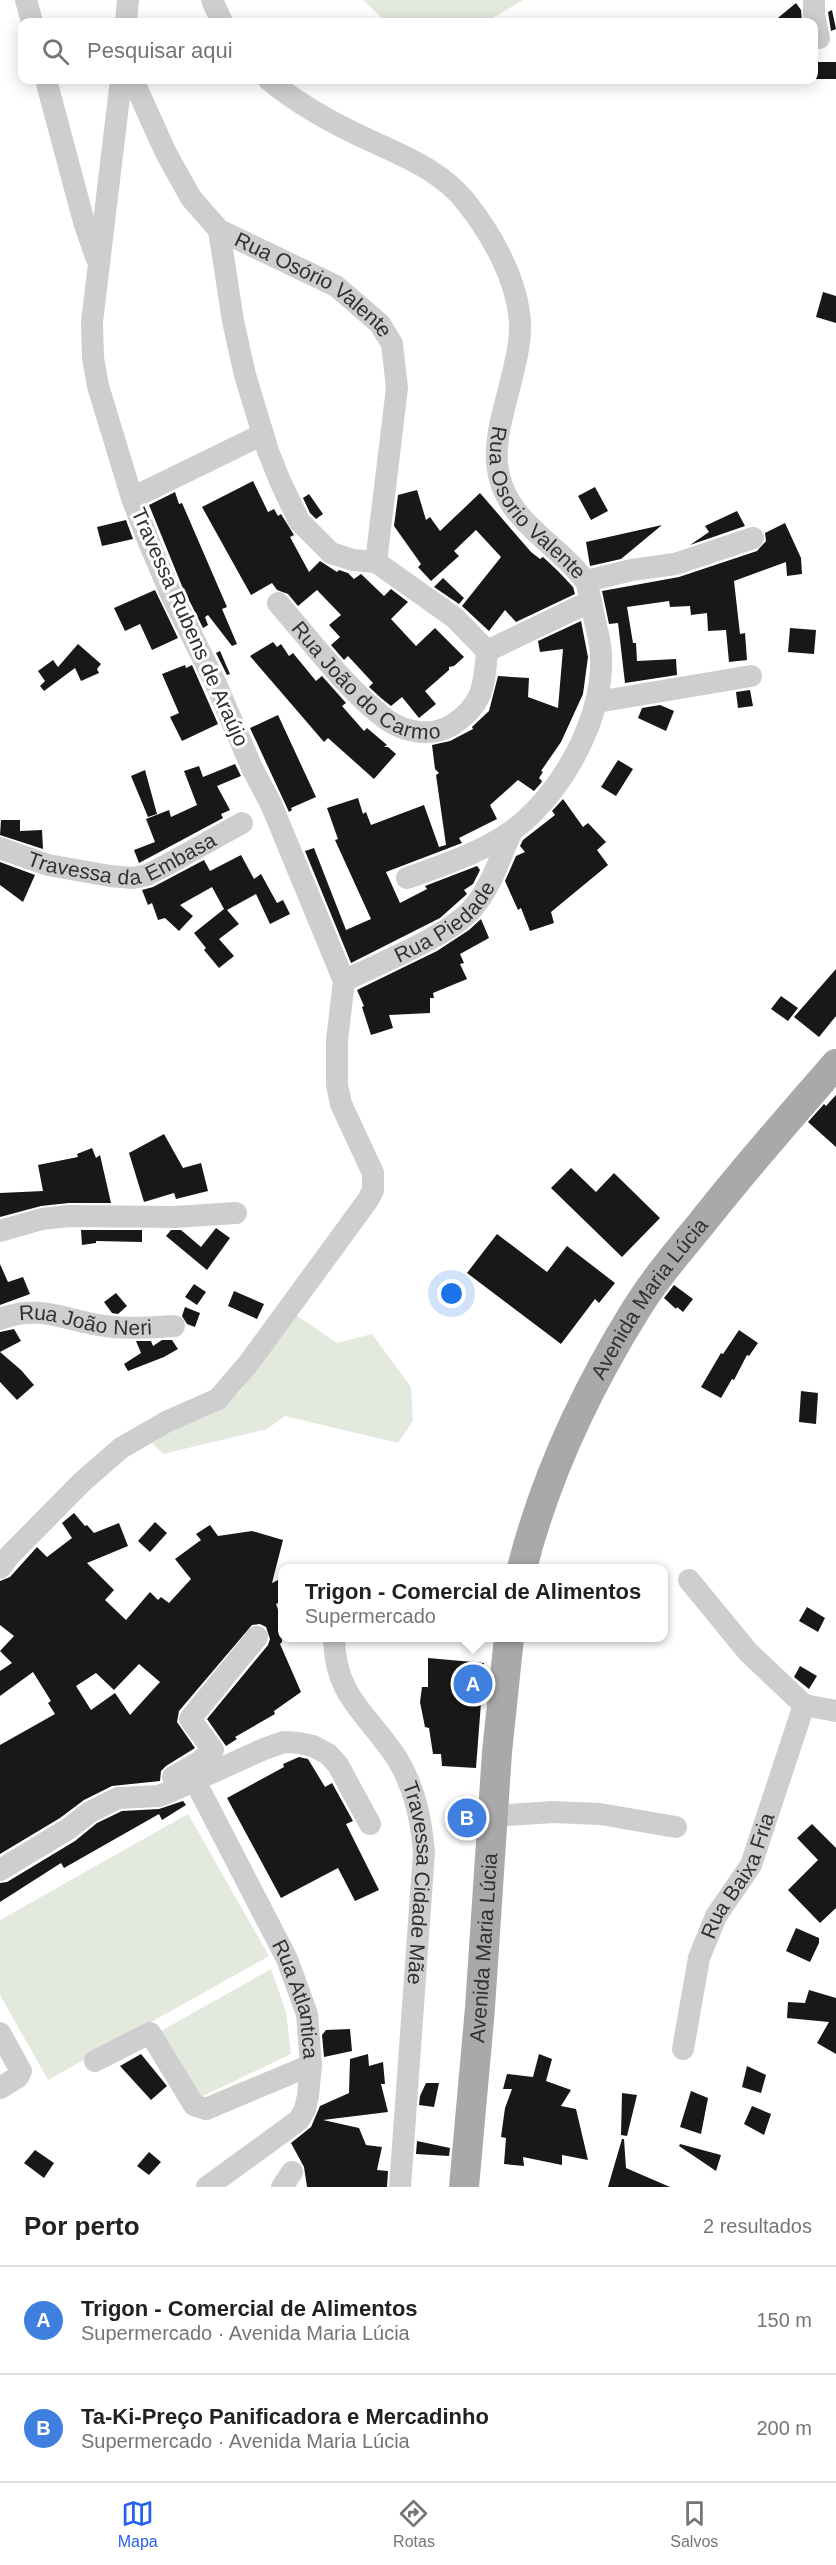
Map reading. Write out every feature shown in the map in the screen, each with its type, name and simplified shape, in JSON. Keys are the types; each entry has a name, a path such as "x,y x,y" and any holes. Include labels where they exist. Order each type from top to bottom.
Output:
{"main road":[{"name":"Avenida Maria Lúcia","path":"523,1564 545,1491 571,1431 635,1311 667,1266 740,1174 836,1064"},
{"name":"Avenida Maria Lúcia","path":"464,2187 502,1692 508,1642"}],"street":[{"path":"26,0 31,18"},
{"path":"126,18 128,0"},
{"path":"212,0 220,18"},
{"path":"814,0 815,18"},
{"path":"818,33 819,38"},
{"path":"47,84 84,222 98,261"},
{"name":"Travessa Rubens de Araújo","path":"120,84 92,322 93,358 106,416 132,498 170,592 216,684 252,768 271,804 344,981"},
{"name":"Rua Osório Valente","path":"135,84 166,153 191,198 219,230 336,286 380,324 393,345 397,388 376,562"},
{"name":"Rua Osorio Valente","path":"275,84 312,110 428,168 452,186 489,234 511,284 520,321 515,363 497,440 497,465 505,493 516,512 588,591 599,638 602,680 597,702 570,763 539,809 512,831 475,853 407,878"},
{"path":"219,230 233,321 245,375 280,481 300,521 331,553 353,560 376,562 455,618 487,651 588,591 632,570 675,564 753,538"},
{"path":"132,498 263,435"},
{"name":"Rua João do Carmo","path":"278,603 354,689 388,721 425,734 446,729 473,709 485,682 487,651"},
{"path":"597,702 751,676"},
{"name":"Travessa da Embasa","path":"0,848 48,865 133,878 147,875 161,868 242,823"},
{"name":"Rua Piedade","path":"344,981 456,924 473,909 487,888 512,831"},
{"path":"0,1568 82,1482 121,1448 168,1421 218,1399 248,1364 368,1200 373,1190 373,1173 341,1104 337,1086 337,1040 344,981"},
{"path":"0,1231 42,1219 69,1216 174,1217 236,1213"},
{"name":"Rua João Neri","path":"0,1319 25,1311 42,1312 112,1327 174,1326"},
{"path":"689,1580 748,1652 804,1705 836,1711"},
{"path":"0,1870 68,1829 90,1812 118,1798 166,1781 199,1762 213,1750 190,1719 257,1636"},
{"name":"Travessa Cidade Mãe","path":"334,1642 334,1658 339,1678 347,1693 399,1763 413,1793 421,1818 424,1852 400,2187"},
{"name":"Rua Baixa Fria","path":"683,2049 699,1958 716,1916 751,1865 804,1705"},
{"path":"118,1798 158,1796 284,1742 313,1746 328,1754 338,1766 370,1824"},
{"name":"Rua Atlantica","path":"195,1781 287,1959 307,2014 311,2065 305,2109 299,2120 207,2187"},
{"path":"492,1816 553,1812 600,1814 676,1827"},
{"path":"0,2033 21,2070 18,2077 0,2088"},
{"path":"95,2061 145,2034 153,2035 194,2105 206,2109 311,2065"}],"shaded area":[{"path":"363,0 523,0 493,18 382,18"},
{"path":"296,1315 337,1343 372,1334 411,1387 413,1421 398,1443 285,1416 267,1429 163,1454 152,1443 239,1393"},
{"path":"188,1814 269,1956 48,2080 0,1995 0,1920"},
{"path":"271,1969 286,2012 291,2054 201,2097 161,2031"}],"building":[{"path":"796,3 801,10 802,18 778,18"},
{"path":"832,10 836,29 831,31 828,12"},
{"path":"818,62 836,62 836,79 818,79"},
{"path":"823,292 836,296 836,323 816,317"},
{"path":"253,481 268,512 274,509 278,516 281,514 294,535 290,537 309,572 320,561 337,572 339,570 348,573 354,579 361,574 384,596 391,589 408,602 391,619 416,646 435,628 464,657 454,666 449,667 449,670 425,691 436,704 419,718 402,697 391,706 381,698 369,687 373,683 348,656 344,660 331,645 340,637 329,625 341,615 317,590 298,606 288,594 277,590 272,583 251,595 202,507"},
{"path":"595,487 608,511 591,520 578,496"},
{"path":"417,490 426,520 430,517 440,531 480,493 531,552 540,559 543,557 558,571 573,587 575,594 516,622 505,610 489,631 462,606 501,557 476,530 454,551 459,556 431,581 418,567 421,564 394,526 398,495"},
{"path":"175,492 179,504 182,503 227,607 222,609 237,644 232,646 208,615 205,617 208,625 203,628 182,586 149,505"},
{"path":"309,494 323,514 316,519 310,513 303,498"},
{"path":"737,511 745,526 690,545 709,532 705,526"},
{"path":"126,520 133,539 102,546 97,527"},
{"path":"785,523 801,558 802,574 787,576 786,562 734,581 740,634 745,633 747,660 729,662 726,630 708,631 707,613 691,615 690,606 670,607 669,601 627,607 633,643 636,643 637,661 676,659 677,675 625,683 618,623 609,624 602,591 679,577 757,551 766,541 765,533"},
{"path":"662,525 621,559 590,566 586,542"},
{"path":"443,578 464,598 459,604 434,587"},
{"path":"155,590 178,638 152,650 140,624 125,631 114,608"},
{"path":"581,621 588,657 583,694 561,742 541,771 543,772 539,778 541,783 534,791 518,780 490,805 497,819 459,838 462,843 386,872 400,903 427,889 425,886 477,866 480,870 473,884 464,890 467,894 440,918 351,963 305,851 314,848 346,930 371,919 335,840 338,839 327,808 358,798 363,814 366,812 371,825 424,805 439,847 446,845 436,775 439,773 435,769 432,745 450,741 473,729 472,727 489,711 498,676 529,678 528,697 558,708 563,649 540,652 538,641"},
{"path":"790,628 816,630 814,654 788,652"},
{"path":"273,642 277,647 281,644 289,656 293,653 316,681 322,676 346,703 342,706 364,731 367,728 387,745 384,747 388,747 396,754 374,779 328,738 324,742 250,656"},
{"path":"78,644 101,664 97,669 99,673 81,681 75,668 44,691 40,686 45,681 38,671 53,660 58,667"},
{"path":"220,651 230,674 227,675 216,653"},
{"path":"185,665 186,668 192,665 218,724 182,741 170,717 179,713 162,674"},
{"path":"750,690 753,706 738,708 736,692"},
{"path":"660,705 674,711 666,731 638,718 642,708"},
{"path":"278,715 316,797 291,808 289,812 250,728"},
{"path":"618,760 633,769 616,796 601,787"},
{"path":"235,764 241,776 217,786 230,810 221,814 223,818 139,863 134,850 155,842 146,819 169,810 171,817 197,805 184,771 199,766 203,777"},
{"path":"145,770 157,814 148,817 131,776"},
{"path":"563,799 583,827 588,823 606,842 597,850 608,865 551,912 554,923 530,931 521,908 518,910 505,881 516,856 525,852 520,846 523,840 555,815 552,811"},
{"path":"1,820 20,820 20,831 42,830 43,849 0,835"},
{"path":"241,855 254,879 261,874 277,903 283,900 290,914 270,924 256,894 227,910 239,924 219,939 234,956 219,968 194,933 224,909 212,887 180,905 193,916 179,931 165,918 158,920 152,903 148,905 142,890 153,887 204,860 210,871"},
{"path":"0,862 35,875 23,902 0,885"},
{"path":"481,919 489,938 460,954 464,963 460,964 467,979 433,993 434,998 430,998 430,1013 389,1015 393,1028 371,1035 362,1007 364,1006 357,990 437,951 469,930"},
{"path":"836,969 836,1016 819,1037 794,1017"},
{"path":"781,996 798,1008 788,1021 771,1009"},
{"path":"836,1095 836,1147 808,1122 824,1104 826,1106"},
{"path":"164,1134 183,1168 201,1163 208,1191 176,1199 174,1193 144,1202 129,1153"},
{"path":"92,1148 96,1158 100,1155 111,1203 41,1206 0,1217 0,1193 43,1191 38,1165 78,1157 77,1154"},
{"path":"571,1168 596,1192 614,1173 660,1218 622,1257 551,1188"},
{"path":"216,1228 230,1238 207,1270 166,1236 171,1230 181,1230 201,1247"},
{"path":"81,1230 142,1230 142,1242 96,1241 96,1243 82,1245"},
{"path":"497,1234 547,1272 567,1246 615,1283 599,1303 595,1299 561,1344 467,1273"},
{"path":"0,1264 8,1282 23,1277 30,1294 0,1305"},
{"path":"194,1284 206,1292 197,1305 185,1297"},
{"path":"674,1285 693,1299 683,1312 664,1298"},
{"path":"234,1291 264,1304 257,1319 228,1306"},
{"path":"116,1293 127,1306 118,1314 112,1313 104,1302"},
{"path":"185,1307 200,1313 195,1327 187,1324 182,1316"},
{"path":"14,1329 21,1341 0,1352 0,1332"},
{"path":"739,1330 758,1343 749,1356 747,1355 734,1380 732,1379 721,1398 701,1387 721,1353 723,1354"},
{"path":"162,1340 172,1340 178,1349 128,1371 124,1364 141,1353 136,1341 151,1341 153,1346"},
{"path":"0,1352 34,1385 17,1400 0,1382"},
{"path":"801,1391 818,1393 816,1424 799,1422"},
{"path":"74,1513 94,1533 119,1523 128,1546 87,1563 114,1590 105,1600 126,1620 150,1592 158,1600 161,1597 169,1603 191,1579 175,1559 201,1540 196,1534 210,1525 218,1536 252,1531 283,1540 272,1583 278,1580 278,1603 276,1604 278,1642 282,1642 280,1644 301,1692 274,1711 275,1714 235,1737 237,1739 226,1746 207,1719 268,1645 270,1639 266,1627 260,1624 252,1625 179,1711 177,1722 195,1748 166,1766 161,1771 160,1781 112,1786 84,1800 60,1818 0,1854 0,1745 55,1714 48,1703 51,1701 33,1672 0,1696 0,1671 12,1663 0,1651 14,1636 0,1625 0,1581 10,1577 37,1547 47,1557 72,1538 62,1523","holes":["139,1664 160,1682 130,1715 115,1693 91,1710 76,1686 96,1673 114,1690"]},
{"path":"155,1522 167,1533 150,1552 138,1541"},
{"path":"807,1607 825,1618 818,1632 799,1621"},
{"path":"428,1658 484,1663 476,1768 442,1766 441,1754 433,1754 429,1728 425,1727 420,1702 422,1687 428,1687"},
{"path":"800,1666 817,1676 809,1689 794,1677"},
{"path":"299,1757 308,1759 325,1787 332,1783 353,1821 346,1824 379,1890 355,1901 338,1868 281,1898 227,1798 284,1767 283,1764"},
{"path":"183,1801 186,1805 162,1820 159,1814 64,1868 61,1863 0,1902 0,1883 7,1882 75,1841 97,1823 122,1811 159,1809"},
{"path":"812,1824 836,1848 836,1908 820,1923 788,1890 818,1860 797,1838"},
{"path":"796,1928 819,1938 810,1962 786,1951"},
{"path":"809,1990 836,1998 836,2054 817,2043 829,2022 787,2018 788,2002 805,2003"},
{"path":"350,2029 352,2051 324,2057 322,2035 326,2030"},
{"path":"141,2054 167,2086 151,2100 120,2066"},
{"path":"368,2054 369,2066 383,2062 385,2084 381,2084 388,2112 323,2120 359,2128 366,2145 382,2147 377,2170 388,2171 387,2187 307,2187 304,2167 291,2143 311,2127 320,2106 349,2093 350,2059"},
{"path":"539,2054 552,2059 546,2081 571,2090 561,2106 576,2109 588,2160 562,2155 562,2165 523,2157 524,2166 504,2164 506,2138 501,2137 505,2108 512,2089 503,2089 507,2074 533,2077"},
{"path":"747,2066 766,2075 761,2093 742,2087"},
{"path":"426,2083 439,2083 434,2107 419,2105"},
{"path":"691,2091 708,2098 701,2134 680,2127"},
{"path":"622,2093 637,2095 627,2136 621,2135"},
{"path":"752,2106 771,2114 764,2135 744,2124"},
{"path":"622,2139 624,2139 626,2168 670,2187 608,2187"},
{"path":"417,2141 450,2148 449,2156 416,2154"},
{"path":"680,2144 721,2155 716,2171 679,2146"},
{"path":"35,2150 54,2163 44,2178 24,2163"},
{"path":"149,2152 161,2162 149,2175 137,2166"}],"place":[{"name":"Trigon - Comercial de Alimentos","path":"473,1684"},
{"name":"Ta-Ki-Preço Panificadora e Mercadinho","path":"467,1818"}]}
